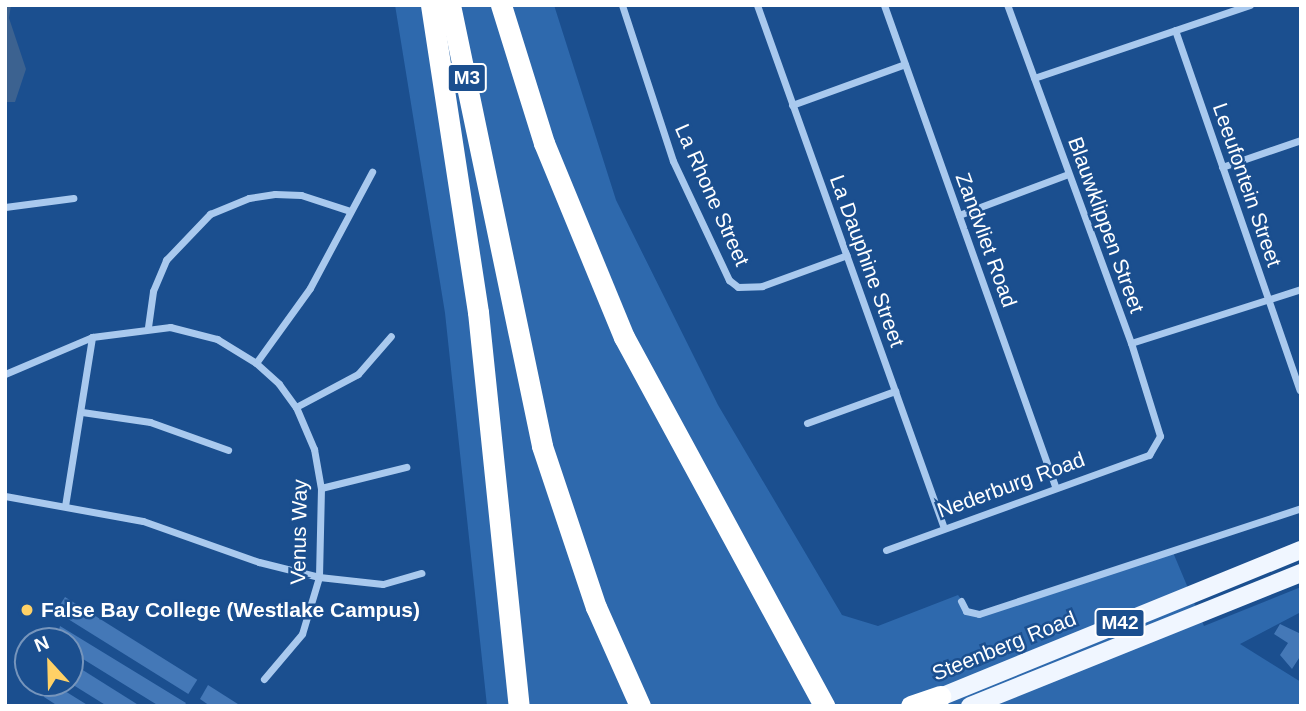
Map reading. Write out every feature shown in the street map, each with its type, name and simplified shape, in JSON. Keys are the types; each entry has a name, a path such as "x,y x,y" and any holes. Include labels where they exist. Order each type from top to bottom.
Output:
{"highway":[{"path":"431,5 478,312 519,706"},
{"name":"M3","path":"450,5 542,446 583,574 640,706"},
{"path":"501,5 544,143 624,337 701,487 824,706"},
{"path":"797,654 834,706"},
{"path":"911,706 940,696"}],"main road":[{"name":"Steenberg Road","path":"919,706 1301,550"},
{"name":"Steenberg Road","path":"970,706 1301,573"}],"street":[{"name":"La Rhone Street","path":"622,5 673,161 729,280 738,287 762,286 847,255"},
{"name":"La Dauphine Street","path":"757,5 944,528"},
{"name":"Zandvliet Road","path":"884,5 1055,486"},
{"name":"Blauwklippen Street","path":"1007,5 1159,425 1158,446 1149,455"},
{"path":"1034,78 1250,5"},
{"name":"Leeufontein Street","path":"1175,30 1300,390"},
{"path":"792,105 905,64"},
{"path":"1222,167 1301,140"},
{"path":"256,363 310,288 372,172"},
{"path":"959,215 1068,174"},
{"path":"148,327 153,291 166,260 210,214 249,198 275,194 301,195 350,211"},
{"path":"5,207 73,198"},
{"path":"1131,343 1301,289"},
{"name":"Venus Way","path":"5,374 92,337 148,327 208,336 256,363 296,407 314,449 321,488 319,577 302,634 264,679"},
{"path":"296,407 358,374 391,336"},
{"path":"65,506 92,337"},
{"path":"807,423 895,391"},
{"path":"82,412 150,422 228,450"},
{"name":"Nederburg Road","path":"886,550 1055,486 1149,455"},
{"path":"321,488 406,467"},
{"path":"5,496 143,521 259,562 319,577 383,584 421,573"},
{"path":"961,601 966,611 979,614 1301,508"}],"shaded area":[{"path":"5,5 11,5 9,18 26,69 15,102 5,102"},
{"path":"395,5 554,5 616,200 718,405 842,615 878,626 958,595 972,614 1172,550 1204,626 1301,587 1301,612 1240,644 1301,682 1301,706 487,706 445,313"}],"building":[{"path":"65,597 197,680 188,694 56,611"},
{"path":"1280,624 1301,634 1301,655 1292,669 1280,655 1288,643 1274,634"},
{"path":"84,641 186,703 184,706 159,706 84,660"},
{"path":"84,671 140,706 107,706 84,692"},
{"path":"208,685 241,706 210,706 200,699"},
{"path":"44,697 75,697 89,706 58,706"}],"place":[{"name":"False Bay College (Westlake Campus)","path":"27,610"}]}
